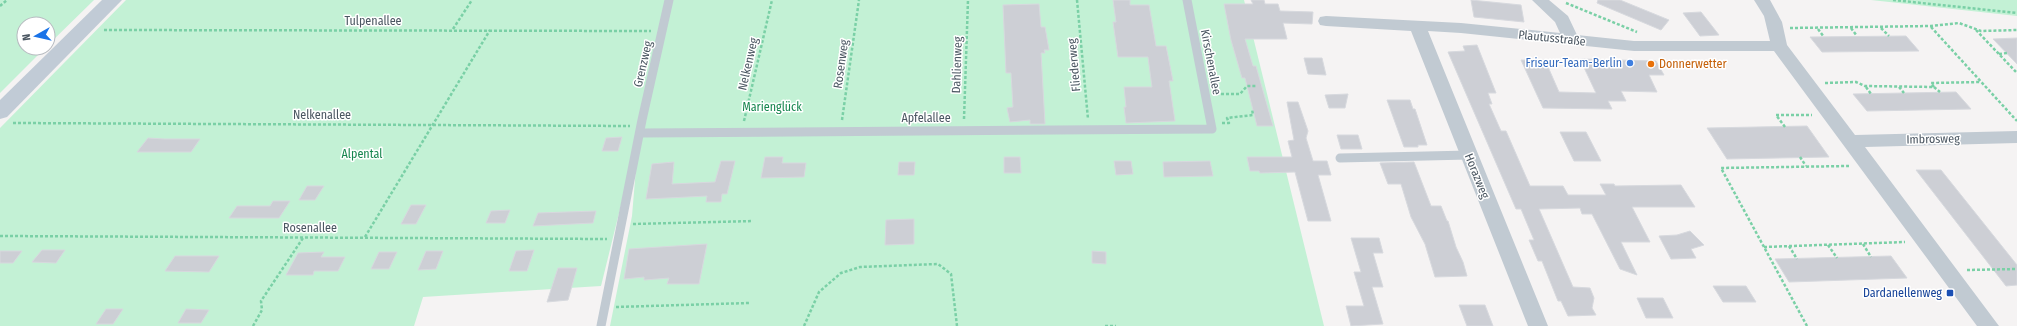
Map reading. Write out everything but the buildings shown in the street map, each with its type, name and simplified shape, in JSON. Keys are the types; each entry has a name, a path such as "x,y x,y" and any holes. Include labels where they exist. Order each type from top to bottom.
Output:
{"street":[{"path":"4,118 83,30 113,0"},
{"path":"1540,0 1562,20 1572,40"},
{"path":"1762,0 1771,14 1777,28 1779,46 1990,326"},
{"name":"Plautusstraße","path":"1326,21 1417,25 1649,47 1779,46"},
{"name":"Horazweg","path":"1417,25 1538,326"},
{"name":"Imbrosweg","path":"1850,141 2017,137"}],"lane":[{"name":"Grenzweg","path":"602,326 641,129 670,0"},
{"name":"Kirschenallee","path":"1187,0 1211,126"},
{"name":"Apfelallee","path":"641,129 840,131 1089,129 1211,126"},
{"path":"1340,158 1469,155"}],"path":[{"path":"0,6 7,0"},
{"path":"452,30 472,0"},
{"name":"Nelkenweg","path":"742,131 772,0"},
{"name":"Rosenweg","path":"840,131 859,0"},
{"name":"Dahlienweg","path":"964,130 968,0"},
{"name":"Fliederweg","path":"1077,0 1089,129"},
{"path":"1559,0 1639,33"},
{"path":"1893,0 2017,13"},
{"path":"0,9 4,3"},
{"path":"1788,28 1931,26 1959,23 1980,31 2017,30"},
{"path":"1931,26 2017,121"},
{"path":"1881,27 1889,36"},
{"path":"1818,28 1824,37"},
{"path":"1850,28 1857,36"},
{"path":"1975,28 2017,73"},
{"name":"Tulpenallee","path":"83,30 490,30 662,32"},
{"path":"365,237 490,30"},
{"path":"1999,54 2007,53"},
{"path":"1807,83 1856,82 1865,86 1934,87"},
{"path":"1940,92 1931,83 1981,82"},
{"path":"1205,94 1240,94 1247,86 1257,86"},
{"path":"1865,86 1871,94"},
{"path":"1899,87 1904,93"},
{"path":"1211,126 1229,123 1228,118 1247,117 1247,114 1253,115 1252,109"},
{"path":"1785,127 1776,115 1831,115"},
{"name":"Nelkenallee","path":"4,118 641,129"},
{"path":"1800,157 1806,167"},
{"path":"1807,326 1721,168 1869,166"},
{"path":"622,224 753,221"},
{"name":"Rosenallee","path":"0,236 620,239"},
{"path":"253,326 262,310 261,301 304,237"},
{"path":"1764,247 1909,242"},
{"path":"1862,244 1871,257"},
{"path":"1828,245 1837,258"},
{"path":"1788,246 1798,259"},
{"path":"804,326 819,292 841,273 860,267 938,264 951,274 957,326"},
{"path":"1962,270 2017,269"},
{"path":"605,307 749,303"},
{"path":"1105,326 1116,326"}],"green space":[{"path":"0,0 94,0 56,37 56,16 16,16 16,56 37,56 0,93"},
{"path":"126,0 1244,0 1324,326 610,326 632,216 639,132 601,286 423,297 414,326 0,326 0,128"},
{"path":"1871,0 2017,0 2017,16"}],"place":[{"name":"Friseur-Team-Berlin","path":"1630,63"},
{"name":"Donnerwetter","path":"1651,64"},
{"name":"Dardanellenweg","path":"1950,293"}],"park label":[{"name":"Marienglück","path":"772,107"},
{"name":"Alpental","path":"362,154"}]}
